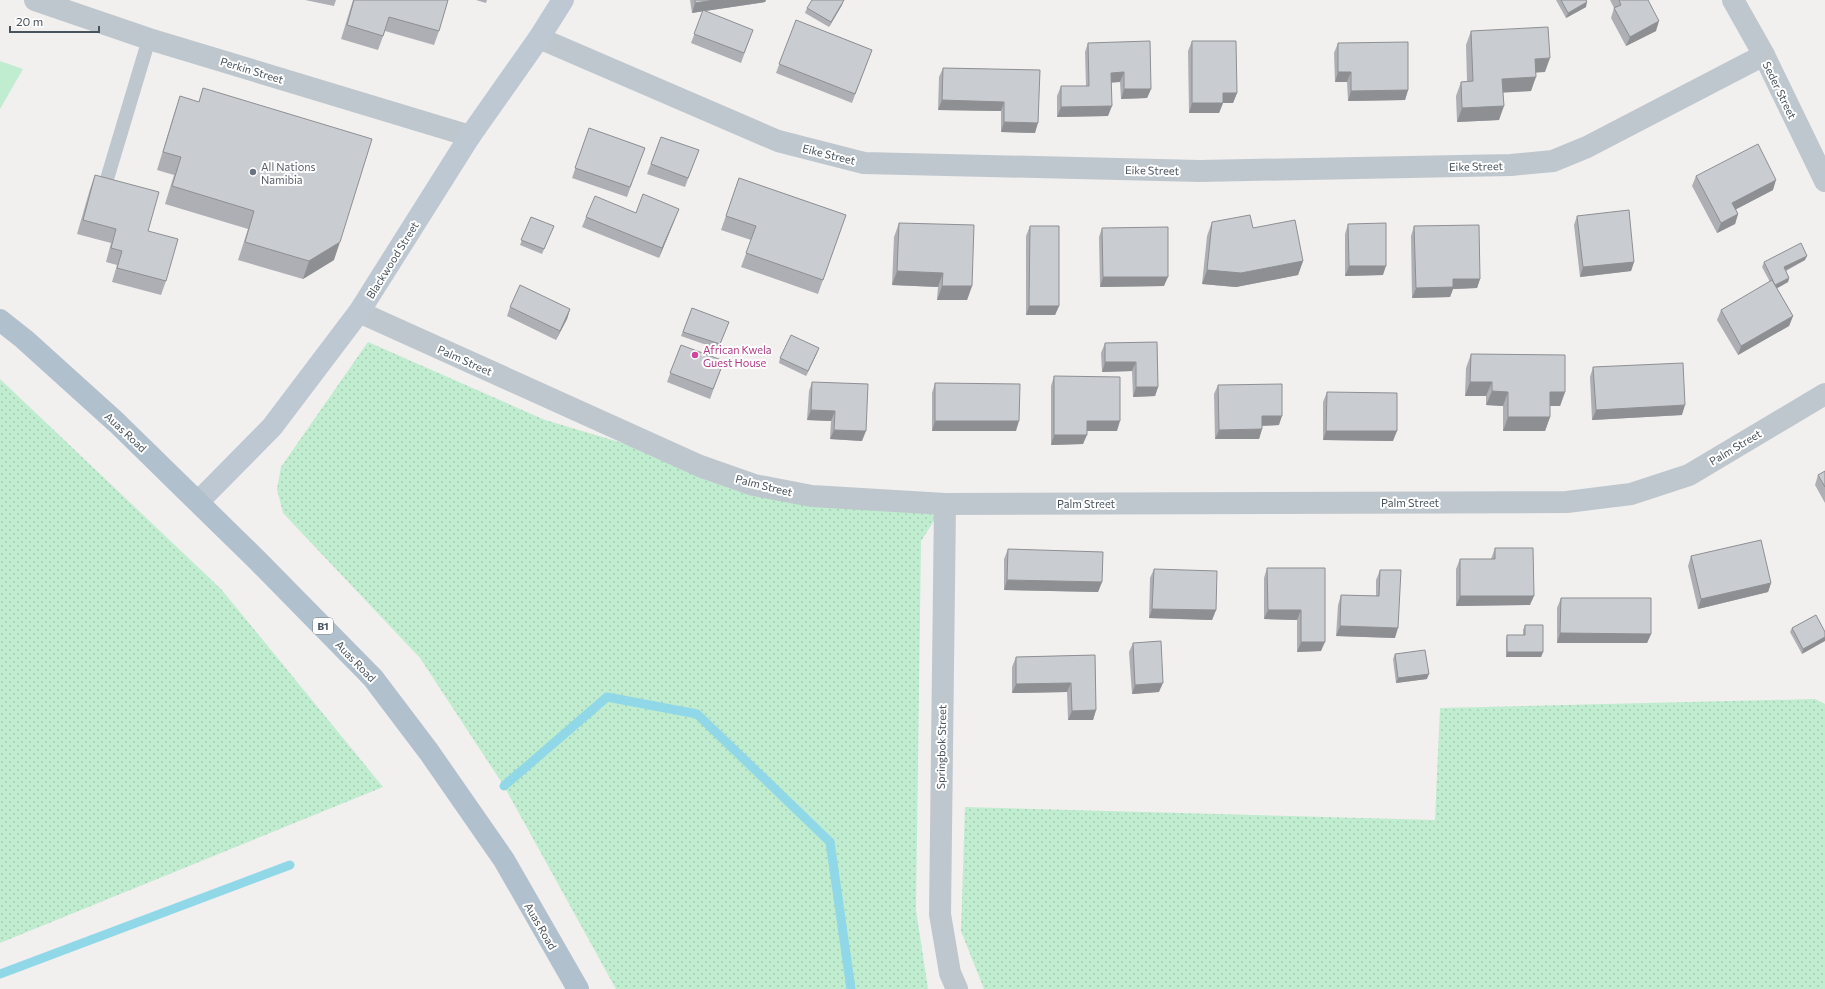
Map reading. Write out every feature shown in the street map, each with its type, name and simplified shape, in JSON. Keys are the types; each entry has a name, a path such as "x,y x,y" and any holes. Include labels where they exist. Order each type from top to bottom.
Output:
{"main road":[{"name":"Auas Road","path":"0,320 24,339 117,423 199,502 373,678 429,752 504,860 578,989"}],"street":[{"name":"Perkin Street","path":"35,0 149,39 470,136"},
{"name":"Blackwood Street","path":"199,502 272,427 359,312 470,136 563,0"},
{"name":"Seder Street","path":"1733,0 1764,55 1825,181"},
{"name":"Eike Street","path":"538,38 778,141 864,162 1200,171 1512,165 1552,161 1587,147 1764,55"},
{"name":"Palm Street","path":"359,312 700,466 754,485 812,496 945,504 1567,502 1631,494 1689,475 1825,394"},
{"name":"Springbok Street","path":"945,504 940,914 950,973 957,989"}],"lane":[{"path":"107,179 149,39"}],"green space":[{"path":"0,61 23,69 0,109"},
{"path":"368,342 545,420 700,466 754,485 945,504 921,541 916,910 928,989 616,989 504,786 420,658 283,513 277,489 281,467"},
{"path":"0,379 221,589 383,787 0,943"},
{"path":"1815,699 1825,704 1825,989 984,989 961,931 965,807 1435,820 1440,708"}],"building":[{"path":"354,0 448,0 439,31 389,17 383,36 347,25"},
{"path":"695,0 715,0 695,3"},
{"path":"812,0 844,0 831,22 807,8"},
{"path":"1561,0 1586,0 1587,2 1568,13"},
{"path":"1619,0 1648,0 1659,21 1630,37 1614,8 1621,5"},
{"path":"703,10 753,30 744,53 694,34"},
{"path":"796,20 872,50 855,94 779,64"},
{"path":"1548,27 1550,58 1535,59 1536,77 1502,79 1504,106 1462,108 1461,82 1473,81 1471,31"},
{"path":"1150,41 1151,89 1124,89 1124,72 1111,73 1112,106 1061,107 1061,86 1089,86 1088,43"},
{"path":"1192,41 1236,41 1237,93 1223,93 1223,103 1192,103"},
{"path":"1408,42 1408,90 1351,91 1351,72 1338,72 1338,43"},
{"path":"943,68 1040,70 1038,123 1004,122 1004,102 942,100"},
{"path":"203,88 372,139 340,242 309,261 245,242 254,211 172,186 181,157 163,152 180,96 199,102"},
{"path":"589,128 645,148 630,187 575,168"},
{"path":"661,137 699,150 688,178 651,164"},
{"path":"1758,144 1776,180 1732,203 1738,214 1721,223 1696,176"},
{"path":"95,175 159,192 148,231 178,239 166,281 117,268 122,251 111,248 116,229 83,220"},
{"path":"739,178 846,215 823,280 746,253 756,226 726,216"},
{"path":"643,194 679,209 662,248 586,217 595,196 636,213"},
{"path":"1629,210 1634,262 1583,267 1577,216"},
{"path":"1250,215 1253,228 1295,220 1303,261 1241,273 1207,270 1212,222"},
{"path":"531,217 554,226 544,249 521,240"},
{"path":"899,223 974,225 972,286 942,286 943,273 897,271"},
{"path":"1386,223 1386,266 1349,266 1348,224"},
{"path":"1479,225 1480,279 1453,279 1453,287 1416,288 1414,226"},
{"path":"1030,226 1059,226 1059,306 1029,306"},
{"path":"1168,227 1168,277 1103,277 1102,228"},
{"path":"1801,243 1807,256 1784,267 1789,278 1775,285 1764,262"},
{"path":"1772,280 1793,316 1741,346 1721,310"},
{"path":"520,285 570,309 560,331 510,307"},
{"path":"692,308 729,322 720,344 683,332"},
{"path":"791,335 819,348 808,371 780,358"},
{"path":"1157,342 1158,387 1136,387 1136,362 1105,362 1105,343"},
{"path":"681,345 724,361 713,389 670,373"},
{"path":"1471,354 1565,355 1565,392 1550,392 1550,417 1508,417 1508,392 1492,391 1492,382 1470,382"},
{"path":"1683,363 1685,405 1596,410 1593,367"},
{"path":"1054,376 1120,377 1120,421 1087,421 1087,435 1054,435"},
{"path":"812,382 868,384 866,431 834,430 835,411 811,410"},
{"path":"935,383 1020,384 1019,421 935,421"},
{"path":"1282,384 1282,416 1262,416 1262,429 1219,430 1218,385"},
{"path":"1327,392 1397,393 1397,431 1326,431"},
{"path":"1825,471 1825,487 1818,475"},
{"path":"1761,540 1771,583 1701,599 1691,556"},
{"path":"1495,548 1533,548 1534,596 1460,596 1460,559 1495,559"},
{"path":"1008,549 1103,552 1102,582 1007,580"},
{"path":"1267,568 1325,568 1325,642 1301,642 1301,610 1268,610"},
{"path":"1154,569 1217,571 1216,610 1152,609"},
{"path":"1380,570 1401,570 1398,628 1340,626 1341,595 1379,596"},
{"path":"1561,598 1651,598 1651,634 1560,633"},
{"path":"1816,615 1825,632 1825,637 1803,649 1792,628"},
{"path":"1525,625 1543,625 1543,652 1507,652 1507,635 1525,635"},
{"path":"1161,641 1163,683 1135,685 1133,643"},
{"path":"1425,650 1429,674 1398,678 1395,654"},
{"path":"1095,655 1096,710 1072,711 1071,683 1016,684 1016,657"}],"waterway":[{"path":"504,786 607,697 697,714 830,842 851,989"},
{"path":"0,974 290,865"}],"place":[{"name":"All Nations Namibia","path":"253,172"},
{"name":"African Kwela Guest House","path":"695,355"}]}
